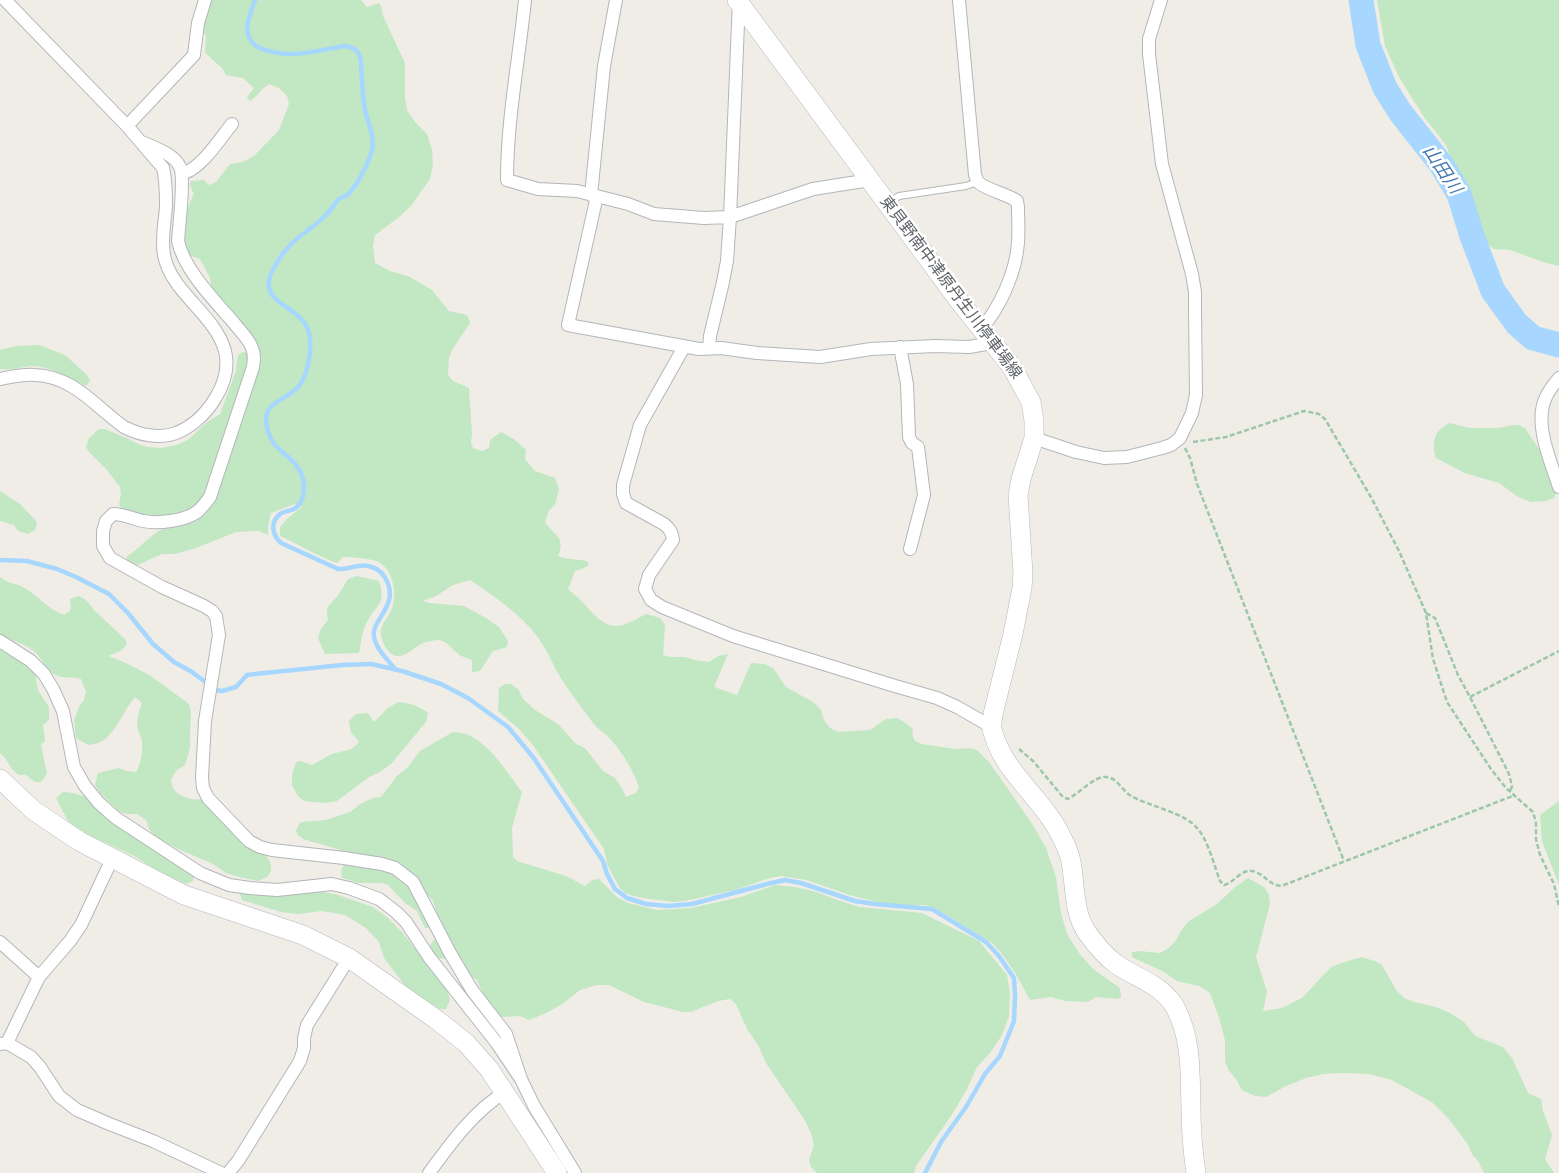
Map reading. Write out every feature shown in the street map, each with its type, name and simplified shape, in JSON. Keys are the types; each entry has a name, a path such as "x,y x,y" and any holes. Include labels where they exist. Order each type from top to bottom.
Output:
{"main road":[{"name":"東貝野南中津原丹生川停車場線","path":"738,1 870,180 1012,367 1031,402 1034,438 1018,495 1023,572 1022,588 1013,634 993,714 992,727 1002,756 1054,822 1061,836 1070,856 1076,902 1086,932 1103,953 1118,965 1164,994 1176,1007 1188,1046 1192,1143 1196,1173"},
{"path":"0,779 33,810 54,826 79,841 184,895 303,935 349,958 437,1020 466,1043 489,1069 557,1173"}],"street":[{"path":"0,379 34,375 52,377 75,387 124,427 132,431 155,436 175,433 193,424 219,392 226,366 225,353 216,330 181,288 170,272 164,256 166,206 163,168 127,126 5,0"},
{"path":"127,126 194,55 198,23 205,0"},
{"path":"525,0 509,126 507,180 538,189 577,192 633,205 654,214 704,218 730,217 813,189 870,180"},
{"path":"616,0 604,66 594,196 568,325 699,349 721,348 757,353 820,357 871,349 900,347 969,347 987,336 994,311 1013,269 1018,244 1017,201 1012,197 983,186 977,182 975,174 958,0"},
{"path":"1034,438 1076,452 1104,458 1127,458 1162,448 1180,438 1192,414 1196,395 1195,292 1192,274 1166,186 1159,147 1149,40 1161,0"},
{"path":"709,348 710,336 726,268 730,217 738,1"},
{"path":"182,173 188,173 198,165 232,124"},
{"path":"142,142 171,157 180,167 182,173 178,241 180,250 189,268 252,346 254,357 253,367 210,497 196,512 180,519 164,522 143,521 120,514 113,514 106,521 103,531 103,546 110,558 162,587 212,611 216,616 219,635 205,721 203,788 208,798 249,842 260,847 382,864 394,868 413,882 450,953 472,990 506,1034 521,1079 534,1106 574,1173"},
{"path":"684,347 640,425 623,485 626,503 664,524 672,533 672,540 649,575 646,589 651,600 668,611 733,636 937,698 992,727"},
{"path":"900,347 907,384 909,437 912,443 918,447 924,495 910,549"},
{"path":"1559,378 1545,399 1541,411 1541,422 1546,447 1559,488"},
{"path":"0,641 31,661 44,674 63,711 74,766 85,786 99,803 116,818 213,880 229,885 277,890 332,884 365,893 388,904 406,922 429,957 496,1042 521,1079"},
{"path":"112,859 81,925 39,977 3,1044 31,1058 40,1067 59,1096 77,1110 153,1141 221,1173"},
{"path":"0,942 39,977"},
{"path":"228,1173 238,1161 300,1061 308,1025 349,958"},
{"path":"429,1173 462,1129 489,1102 505,1092"}],"lane":[{"path":"888,204 899,196 966,186 977,182"}],"path":[{"path":"1180,438 1193,442 1226,438 1304,411 1319,414 1325,419 1372,499 1426,613 1433,658 1448,702 1491,769 1506,788 1533,812 1536,823 1536,840 1540,855 1554,884 1559,907"},
{"path":"1180,438 1190,458 1200,493 1344,861"},
{"path":"1426,613 1435,618 1458,675 1509,774 1512,786 1510,792"},
{"path":"1470,697 1559,652"},
{"path":"1013,744 1034,761 1063,797 1068,799 1100,777 1107,777 1122,786 1128,794 1190,820 1204,838 1220,881 1224,885 1250,870 1280,887 1515,796"}],"green space":[{"path":"209,0 361,0 367,7 379,3 381,6 383,16 405,63 407,110 415,122 427,134 432,150 433,164 430,179 411,206 375,235 373,246 375,263 390,271 410,277 432,290 449,311 467,315 470,323 449,357 448,375 453,381 469,388 471,443 473,448 482,451 489,448 490,440 501,432 514,439 526,450 525,459 535,471 555,478 559,489 555,505 549,510 545,522 560,540 558,556 587,561 589,565 575,571 568,589 596,616 609,625 615,626 629,623 646,614 660,618 665,625 663,655 709,662 718,656 728,654 714,687 737,695 751,663 765,664 773,668 786,687 813,702 821,710 824,720 830,728 838,732 870,730 886,719 897,718 913,729 912,734 915,741 922,744 977,750 989,762 1033,825 1046,848 1056,877 1061,913 1067,934 1079,953 1093,969 1120,988 1121,997 1118,999 1096,997 1088,1002 1065,1001 1051,997 1030,1000 1017,976 992,943 935,908 925,905 897,905 877,902 806,880 781,876 735,890 674,902 649,899 625,893 619,887 607,864 604,849 532,744 520,730 498,711 499,688 505,684 511,684 518,689 523,699 535,710 558,724 576,744 585,748 603,771 615,778 626,797 636,793 639,787 634,775 616,746 595,725 567,688 537,636 514,612 470,580 453,585 436,596 423,601 464,606 499,627 508,641 507,647 493,651 480,671 472,672 472,660 461,656 440,640 422,643 402,655 398,656 390,653 383,642 381,632 394,599 394,587 390,574 377,561 343,557 337,563 280,536 280,527 302,507 295,504 271,513 268,535 259,531 236,532 196,548 175,554 162,554 138,565 127,560 127,556 159,531 197,517 257,367 211,288 210,278 200,259 186,254 183,240 184,223 194,194 190,186 191,181 204,180 209,185 216,182 230,164 243,162 254,156 279,130 289,104 287,96 279,88 269,84 250,101 247,97 254,88 243,78 226,75 222,68 205,53 206,36 200,26"},
{"path":"1377,0 1559,0 1559,266 1510,250 1494,249 1482,240 1446,145 1424,117 1399,77 1385,46"},
{"path":"39,345 65,355 87,375 90,381 86,386 60,373 32,366 8,370 0,369 0,350 16,346"},
{"path":"244,352 251,356 212,484 198,505 175,516 143,518 123,510 119,505 120,487 107,470 88,451 86,447 89,438 99,429 105,429 146,447 161,448 177,445 189,439 207,422 220,414 236,371 239,354"},
{"path":"1450,423 1469,428 1497,428 1519,425 1525,428 1547,457 1557,492 1554,498 1546,501 1531,502 1518,497 1499,483 1465,473 1436,458 1434,442 1437,433"},
{"path":"0,491 20,504 37,522 35,530 28,534 18,531 14,525 0,521"},
{"path":"357,576 379,581 382,595 381,600 365,626 359,653 325,654 318,638 321,629 328,620 328,608 348,579"},
{"path":"0,577 5,581 27,589 52,609 64,615 71,610 70,599 79,596 86,600 125,639 127,644 122,650 109,656 151,676 189,704 191,712 190,748 185,765 176,771 171,780 173,788 178,794 186,798 202,799 266,854 271,865 271,871 267,877 258,881 226,873 213,864 176,848 155,836 149,829 146,820 137,814 120,812 100,793 95,785 98,773 119,768 136,772 138,769 142,739 137,723 142,703 135,697 110,735 99,743 88,745 76,738 74,720 86,692 81,679 61,677 54,674 39,656 28,647 0,636"},
{"path":"0,646 32,670 36,677 39,692 49,707 49,720 43,725 45,741 41,744 47,774 41,782 35,782 26,775 19,775 0,753"},
{"path":"398,702 414,705 428,713 426,722 392,763 369,777 337,801 325,803 304,801 298,796 292,785 292,775 296,762 300,761 312,765 334,753 353,748 359,741 351,733 349,721 356,714 368,713 374,722 388,708"},
{"path":"453,732 464,733 484,745 522,792 512,828 513,857 517,861 566,876 585,886 592,880 599,879 618,898 628,903 657,910 690,908 741,897 775,885 817,892 859,907 922,913 979,941 1007,975 1010,993 1009,1016 1002,1035 991,1052 977,1067 951,1116 916,1166 914,1173 817,1173 811,1167 809,1160 814,1145 811,1133 804,1119 766,1063 758,1045 747,1029 736,1004 730,999 718,1001 691,1012 683,1012 644,1002 609,985 597,985 580,990 564,1003 529,1020 520,1016 501,1017 494,1014 476,979 468,976 441,928 433,901 417,879 334,848 303,839 297,834 296,830 301,822 326,820 350,812 373,798 381,797 420,751"},
{"path":"63,792 89,798 194,876 193,881 186,884 160,872 136,857 91,836 69,823 56,798"},
{"path":"1559,801 1559,885 1542,841 1540,815"},
{"path":"344,864 388,869 409,885 431,928 425,928 417,911 405,903 388,885 382,883 357,883 342,878 341,871"},
{"path":"1248,878 1264,887 1269,895 1270,904 1256,957 1267,992 1263,1011 1282,1008 1302,998 1330,968 1341,963 1362,957 1377,962 1382,965 1396,990 1404,998 1450,1013 1464,1022 1475,1036 1503,1047 1512,1058 1528,1093 1541,1099 1543,1111 1552,1135 1545,1159 1554,1173 1484,1173 1467,1143 1448,1118 1433,1103 1392,1080 1369,1074 1323,1074 1286,1086 1266,1097 1255,1096 1242,1090 1225,1062 1225,1040 1210,993 1199,986 1177,981 1164,972 1132,957 1132,952 1160,953 1169,948 1189,921 1217,904"},
{"path":"239,891 316,891 335,894 373,907 401,931 446,987 450,1000 446,1009 440,1009 406,987 384,958 379,942 366,928 345,915 322,911 298,914 281,912 242,900"},
{"path":"438,938 447,956 445,959 436,957 431,949 432,942"}],"waterway":[{"path":"255,0 247,30 257,47 271,52 292,54 344,46 356,50 361,61 364,104 373,140 368,162 362,175 350,192 339,199 320,221 288,248 276,264 269,279 273,297 295,313 308,328 310,345 305,376 293,392 269,409 266,423 271,440 297,466 304,486 303,497 298,506 283,512 275,521 273,528 278,540 338,569 364,565 375,568 383,574 389,586 390,595 385,611 374,631 374,637 380,650 395,669"},
{"name":"山田川","path":"1361,0 1368,45 1385,88 1400,112 1441,164 1459,194 1472,236 1493,291 1517,324 1533,338 1559,345"},
{"path":"0,560 27,561 57,569 109,594 128,613 153,644 174,662 192,672 216,690 222,691 236,687 247,675 342,665 371,664 402,671 441,684 468,698 508,727 533,757 603,861 615,889 627,898 646,904 668,906 692,904 785,880 801,883 855,901 932,909 986,942 999,956 1014,978 1014,1021 1000,1056 985,1074 966,1107 941,1142 925,1173"}]}
